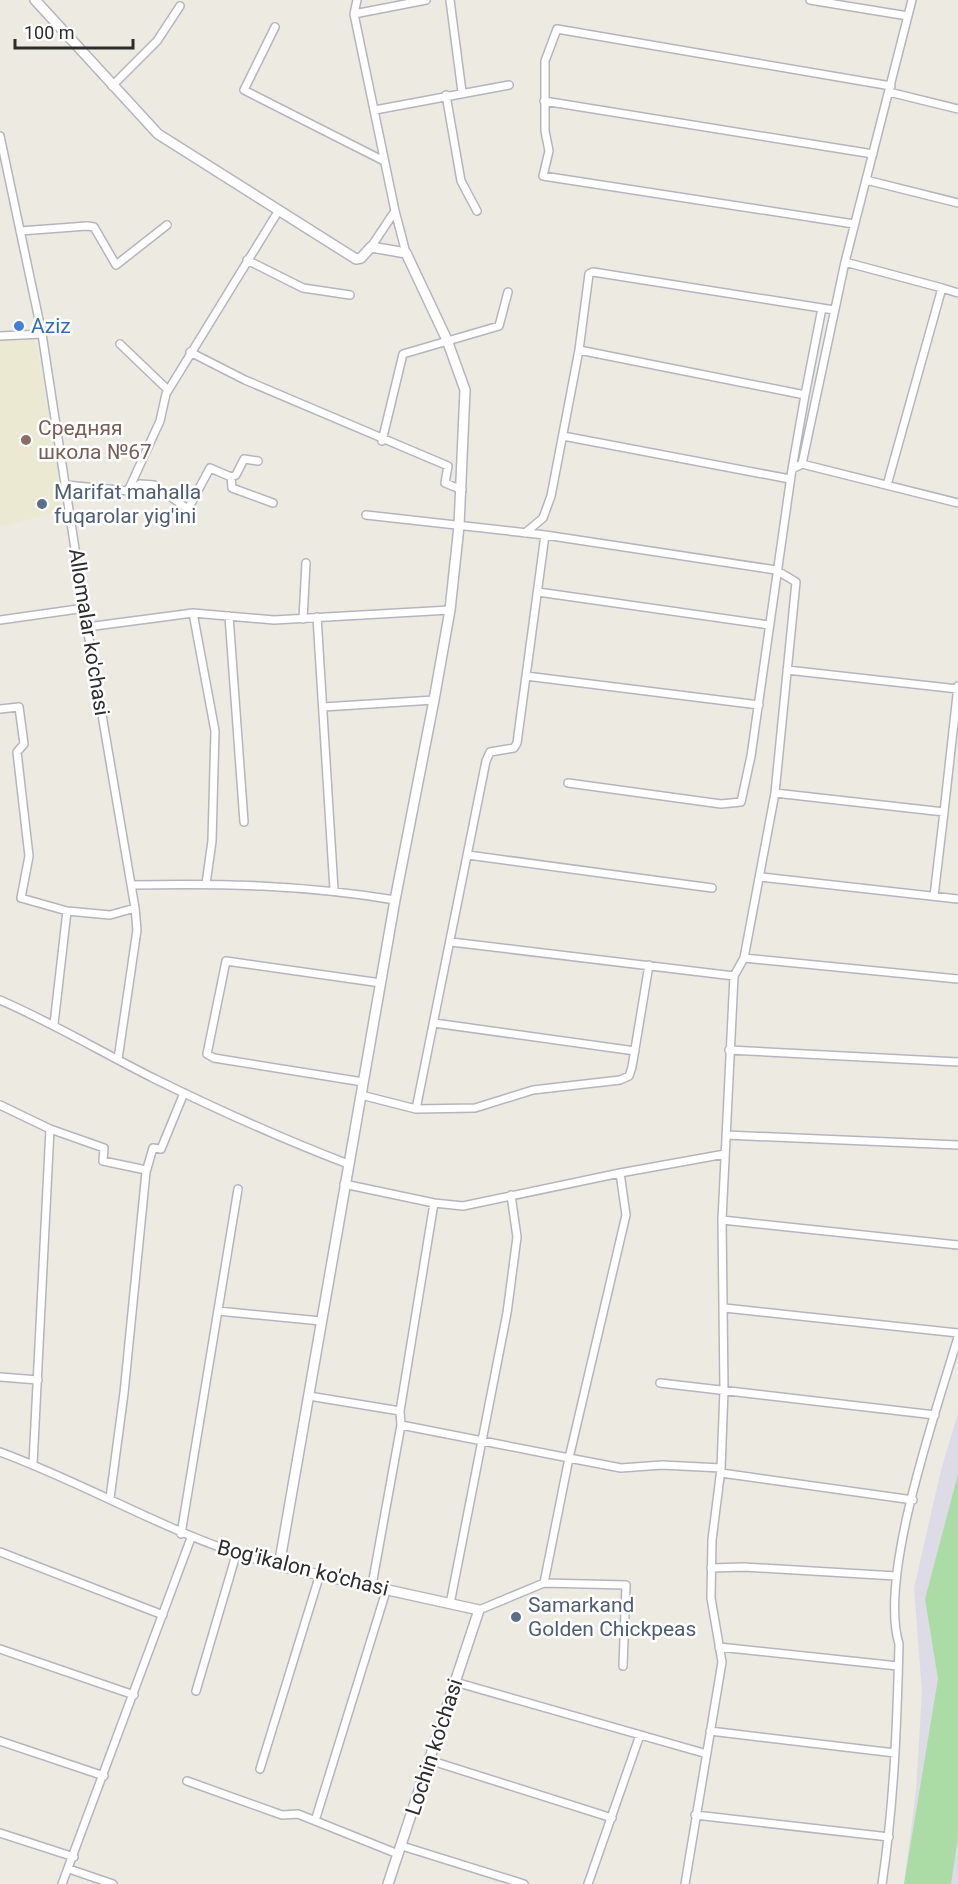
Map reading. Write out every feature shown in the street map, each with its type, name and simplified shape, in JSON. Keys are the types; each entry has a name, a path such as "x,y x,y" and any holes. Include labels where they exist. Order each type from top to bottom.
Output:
{"street":[{"path":"35,0 111,86 158,134 356,259 361,258 371,247 395,211"},
{"path":"279,1566 344,1184 450,610 462,490 465,390 447,340 406,253 384,161 354,14 357,0"},
{"path":"354,14 426,0"},
{"path":"450,0 462,92"},
{"path":"810,0 908,16"},
{"path":"802,464 854,224 912,0"},
{"path":"111,86 157,41 180,6"},
{"path":"275,27 243,90 384,161"},
{"path":"854,224 543,176 549,151 545,131 545,61 557,29 890,89 958,109"},
{"path":"375,110 462,92 509,86"},
{"path":"446,95 460,181 477,211"},
{"path":"544,101 873,154"},
{"name":"Allomalar ko'chasi","path":"0,136 3,165 42,334 87,627 135,908 137,930 118,1059"},
{"path":"866,180 958,203"},
{"path":"128,490 160,421 168,390 279,210"},
{"path":"20,231 94,227 116,265 167,225"},
{"path":"371,247 406,253"},
{"path":"247,260 303,288 350,295"},
{"path":"845,262 958,292"},
{"path":"525,533 543,518 551,496 579,350 589,274 593,272 834,310"},
{"path":"887,485 942,288"},
{"path":"382,441 403,354 499,326 508,292"},
{"path":"568,783 721,804 741,802 752,756 790,479 822,308"},
{"path":"0,336 42,334"},
{"path":"120,344 168,390"},
{"path":"579,350 805,394"},
{"path":"190,352 245,380 382,441 447,466 445,483 462,490"},
{"path":"562,436 790,479"},
{"path":"66,485 128,490 140,484 154,484 188,509 210,468 231,477 236,476 244,459 258,461"},
{"path":"792,469 802,464 958,503"},
{"path":"231,477 232,488 273,503"},
{"path":"366,515 545,535 776,570 796,582 776,794 744,958 734,976 722,1220 725,1308 721,1473 711,1568 711,1599 722,1662 685,1884"},
{"path":"416,1109 490,752 514,748 517,743 545,535"},
{"path":"303,619 306,563"},
{"path":"537,592 769,625"},
{"path":"0,620 85,608"},
{"path":"87,627 194,613 274,620 450,610"},
{"path":"194,613 215,731 212,841 206,884"},
{"path":"229,616 244,822"},
{"path":"317,618 334,890"},
{"path":"787,670 958,687 934,896"},
{"path":"526,676 759,705"},
{"path":"323,707 434,700"},
{"path":"0,709 19,707 24,744 17,752 29,856 21,898 67,911 111,915 135,908"},
{"path":"776,794 944,812"},
{"path":"468,855 712,888"},
{"path":"761,877 958,899"},
{"path":"131,885 271,884 334,890 395,900"},
{"path":"54,1024 67,911"},
{"path":"451,942 734,976"},
{"path":"744,958 958,979"},
{"path":"363,1082 214,1058 207,1054 226,961 381,983"},
{"path":"361,1095 416,1109 475,1108 533,1090 620,1080 629,1076 649,965"},
{"path":"0,1000 54,1024 184,1093 284,1139 348,1164"},
{"path":"434,1023 635,1051"},
{"path":"729,1050 958,1062"},
{"path":"110,1498 146,1170 153,1148 160,1149 184,1093"},
{"path":"0,1105 50,1129 104,1148 102,1161 146,1170"},
{"path":"33,1464 50,1129"},
{"path":"726,1135 958,1145"},
{"path":"344,1184 434,1203 463,1206 620,1173 725,1154"},
{"path":"544,1583 569,1458 626,1215 620,1173"},
{"path":"181,1534 238,1189"},
{"path":"450,1604 507,1312 517,1237 511,1195"},
{"path":"372,1585 401,1425 399,1411 434,1203"},
{"path":"722,1220 958,1245"},
{"path":"725,1308 958,1335 913,1500 896,1576 894,1627 899,1644 895,1753 889,1838 882,1884"},
{"path":"218,1311 321,1321"},
{"path":"0,1377 38,1380"},
{"path":"660,1383 935,1415"},
{"path":"309,1396 399,1411"},
{"path":"401,1425 621,1468 662,1465 721,1468 721,1473"},
{"name":"Bog'ikalon ko'chasi","path":"0,1452 110,1498 181,1534 236,1555 478,1610"},
{"path":"721,1473 913,1500"},
{"path":"62,1884 74,1857 191,1538"},
{"path":"0,1552 163,1615"},
{"path":"196,1691 236,1555"},
{"path":"711,1568 744,1567 896,1576"},
{"path":"260,1769 320,1574"},
{"path":"478,1610 544,1583 626,1585 623,1665"},
{"path":"315,1821 387,1588"},
{"name":"Lochin ko'chasi","path":"388,1884 478,1610"},
{"path":"719,1647 898,1666"},
{"path":"0,1649 134,1695"},
{"path":"455,1682 706,1754"},
{"path":"710,1731 895,1753"},
{"path":"588,1884 640,1735"},
{"path":"0,1741 104,1776"},
{"path":"429,1760 612,1818"},
{"path":"187,1780 282,1815 298,1814 400,1850 524,1884"},
{"path":"695,1815 889,1838"},
{"path":"0,1833 74,1857"},
{"path":"69,1869 113,1884"}],"shaded area":[{"name":"Средняя школа №67","path":"35,338 56,457 61,511 0,527 0,339"},
{"path":"958,1413 958,1884 904,1884 916,1790 922,1693 914,1588 941,1470"}],"green space":[{"path":"958,1474 958,1837 951,1884 904,1884 938,1679 925,1599"}],"place":[{"name":"Aziz","path":"19,326"},
{"name":"Средняя школа №67","path":"26,440"},
{"name":"Marifat mahalla fuqarolar yig'ini","path":"42,504"},
{"name":"Samarkand Golden Chickpeas","path":"516,1617"}]}
